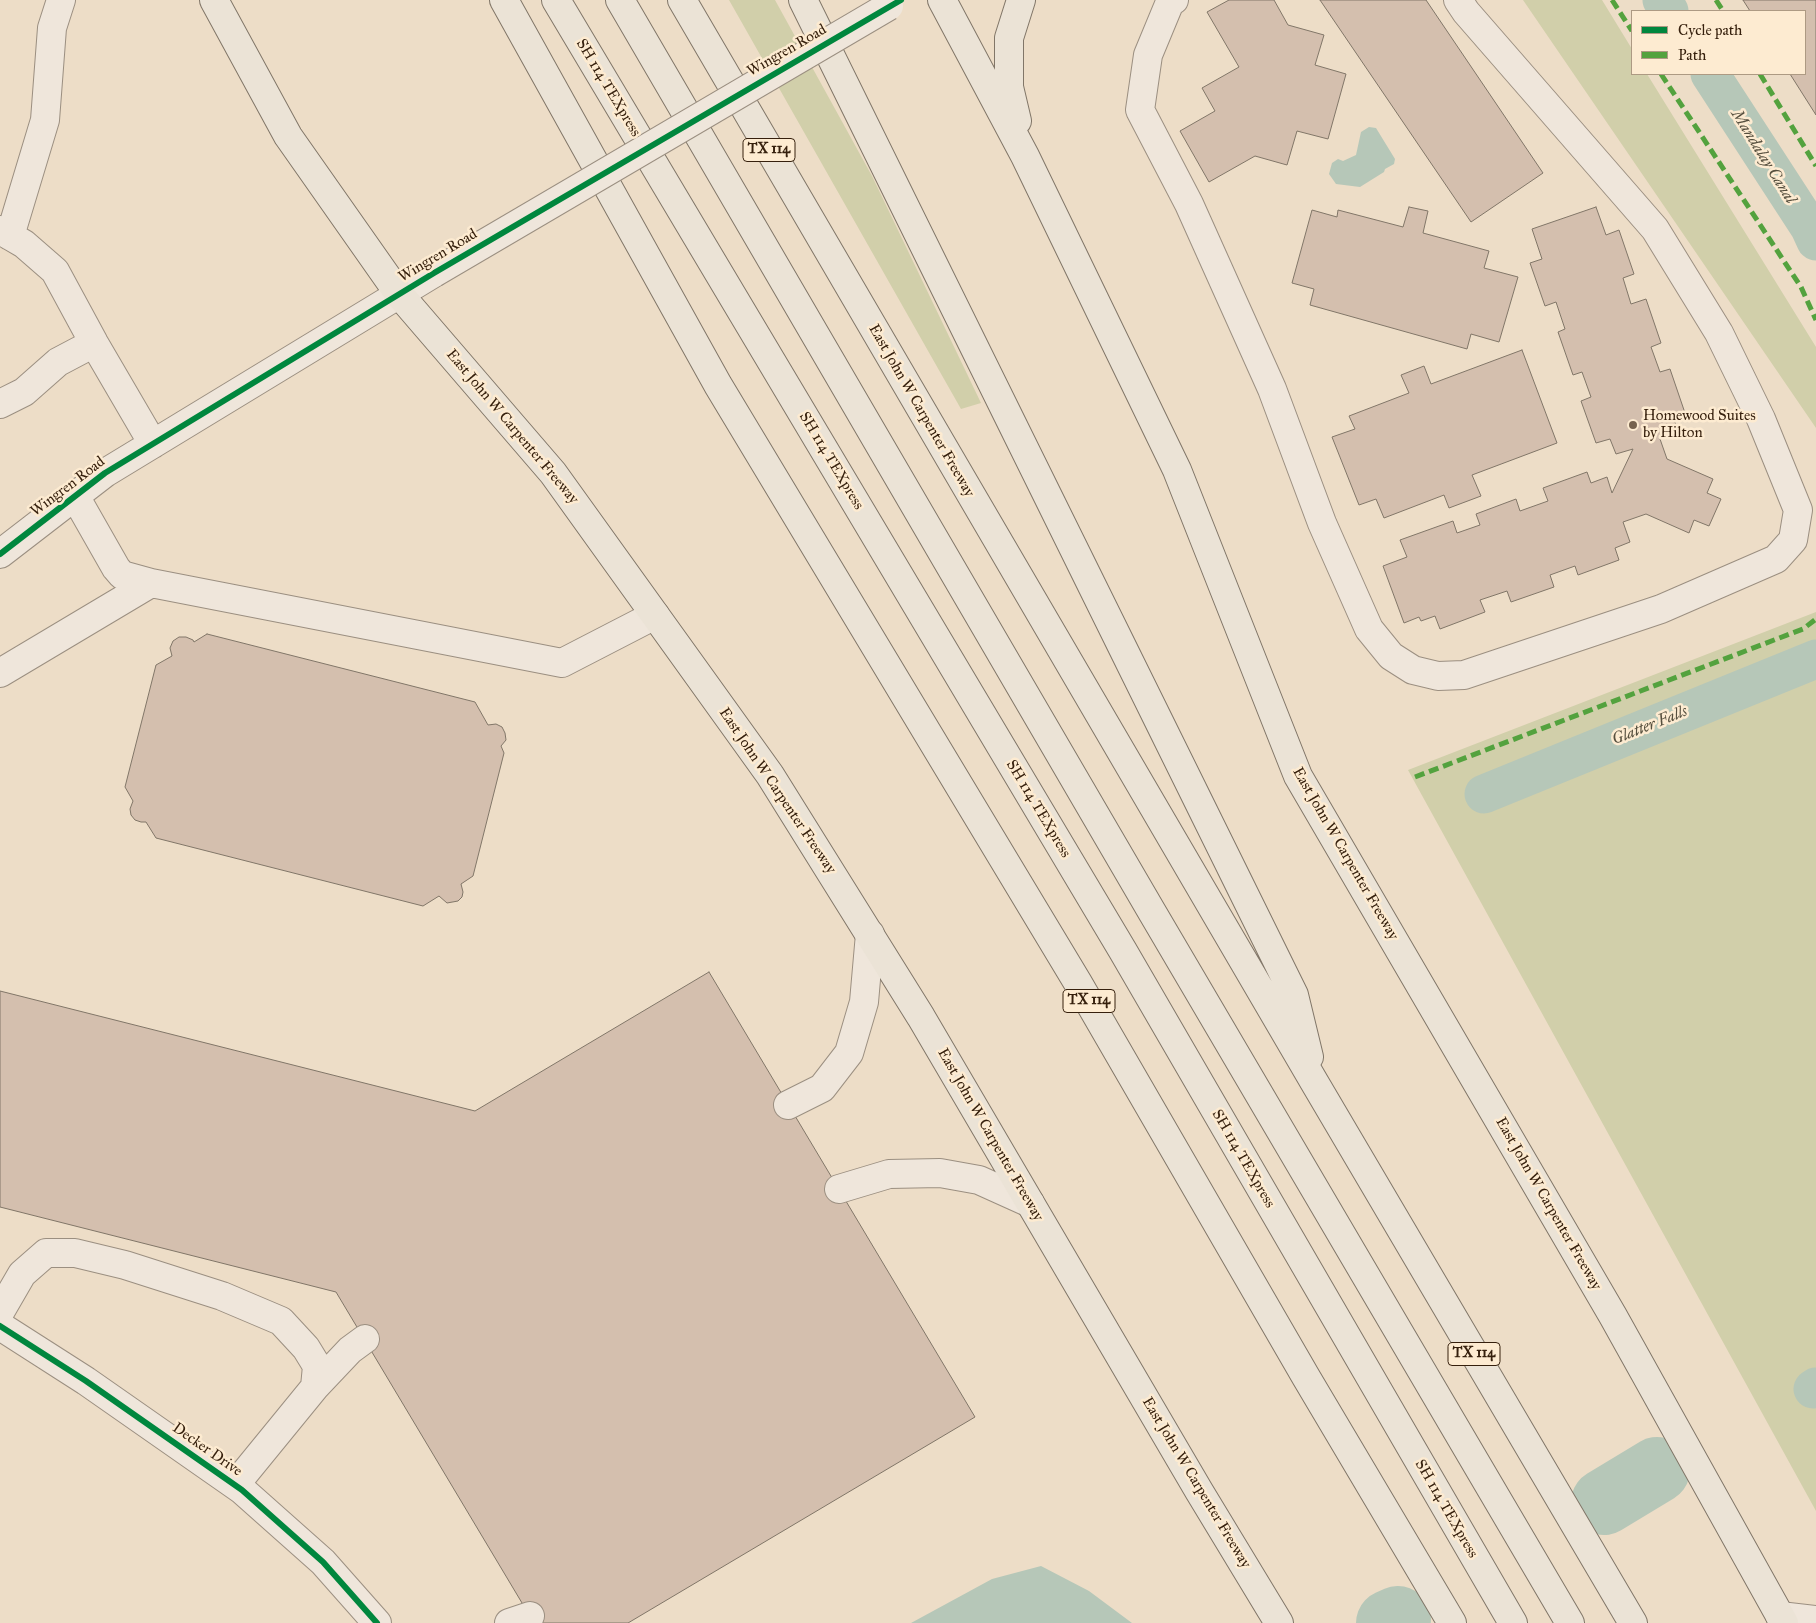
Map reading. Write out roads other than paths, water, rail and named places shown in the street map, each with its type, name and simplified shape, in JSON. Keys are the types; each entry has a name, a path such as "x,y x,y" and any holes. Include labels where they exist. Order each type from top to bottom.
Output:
{"main road":[{"name":"East John W Carpenter Freeway","path":"214,0 288,136 399,294 553,473 770,774 921,1017 1199,1491 1279,1623"},
{"name":"TX 114","path":"504,0 718,385 1078,983 1301,1368 1452,1623"},
{"name":"SH 114 TEXpress","path":"556,0 1123,951 1513,1623"},
{"path":"620,0 1570,1623"},
{"name":"East John W Carpenter Freeway","path":"682,0 1316,1085 1633,1623"},
{"path":"803,0 1294,995 1316,1085"},
{"name":"East John W Carpenter Freeway","path":"942,0 1025,156 1177,470 1298,776 1613,1316 1782,1620"},
{"path":"1021,0 1009,38 1009,87 1025,156"}],"street":[{"path":"61,0 52,28 45,120 5,233 24,244 55,271 94,343 153,444"},
{"path":"1174,0 1170,2 1148,55 1140,110 1189,204 1272,389 1322,523 1369,629 1391,656 1413,670 1438,676 1464,675 1661,609 1776,559 1793,540 1798,510 1761,419 1719,333 1655,229 1466,12 1458,0"},
{"name":"Wingren Road","path":"0,554 104,473 434,273 895,3"},
{"path":"0,404 24,392 58,362 94,343"},
{"path":"75,496 122,576 151,583 562,663 655,615"},
{"path":"0,672 151,583"},
{"path":"788,1105 822,1088 849,1054 864,1002 870,934"},
{"path":"839,1189 889,1174 940,1173 979,1180 1030,1203"},
{"path":"0,1312 22,1274 46,1253 75,1253 125,1265 222,1296 281,1321 306,1348 317,1366 315,1387"},
{"name":"Decker Drive","path":"0,1326 86,1381 235,1485 323,1562 377,1623"},
{"path":"235,1485 315,1387 350,1350 365,1339"},
{"path":"1782,1620 1816,1620"}],"waterway":[{"name":"Mandalay Canal","path":"1662,0 1668,10"},
{"name":"Mandalay Canal","path":"1711,75 1810,228 1816,241"},
{"name":"Glatter Falls","path":"1484,794 1816,659"},
{"path":"1604,1502 1657,1470"},
{"path":"1389,1623 1398,1619"}],"place":[{"name":"Homewood Suites by Hilton","path":"1633,425"}]}
